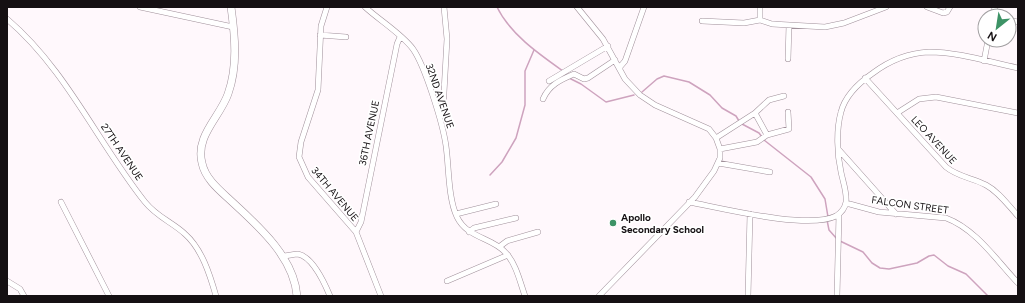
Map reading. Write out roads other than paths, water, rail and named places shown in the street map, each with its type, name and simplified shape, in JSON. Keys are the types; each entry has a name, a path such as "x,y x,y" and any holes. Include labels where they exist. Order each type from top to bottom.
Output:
{"street":[{"path":"140,7 165,10 233,27"},
{"path":"231,7 235,48 231,83 226,100 203,141 200,156 202,164 211,181 271,240 282,256 294,283 297,296"},
{"name":"34TH AVENUE","path":"327,7 322,21 320,34 318,90 300,147 300,162 313,184 356,232 380,296"},
{"name":"32ND AVENUE","path":"365,7 400,37 415,54 440,118 446,145 456,214 462,225 469,232 499,247 508,255 513,263 525,296"},
{"path":"440,118 443,110 446,54 444,7"},
{"path":"577,7 608,46 619,68 631,86 645,99 709,129 716,138 720,149 718,163 706,184 600,294 607,296"},
{"path":"619,68 625,61 644,7"},
{"path":"760,7 760,20"},
{"path":"702,21 744,23 760,20 772,24 815,27 834,26 886,7"},
{"path":"926,7 943,13 947,12 950,7"},
{"name":"27TH AVENUE","path":"7,19 26,35 44,58 82,109 145,202 162,219 184,233 191,240 205,265 216,296"},
{"path":"788,59 789,25"},
{"path":"320,34 346,37"},
{"name":"36TH AVENUE","path":"356,232 360,222 397,44 400,37"},
{"path":"543,99 548,88 608,46"},
{"path":"984,61 986,48"},
{"path":"837,296 839,214 846,203 839,150 839,123 841,110 853,90 865,78 891,61 919,53 943,53 1018,68"},
{"path":"549,81 567,75 576,74 584,78 588,78 615,60"},
{"name":"LEO AVENUE","path":"865,78 952,172 992,188 1018,216"},
{"path":"716,138 755,113 769,100 784,96"},
{"path":"897,113 919,99 936,97 1018,113"},
{"path":"720,149 757,142 767,135 789,129 788,112"},
{"path":"755,113 767,135"},
{"path":"839,150 896,214"},
{"path":"718,163 770,172"},
{"path":"61,202 109,296"},
{"path":"690,202 750,214 796,220 824,219 839,214"},
{"name":"FALCON STREET","path":"846,203 896,214 946,218 956,222 973,234 1018,283"},
{"path":"456,214 496,204"},
{"path":"748,296 750,214"},
{"path":"469,232 474,228 516,218"},
{"path":"499,247 507,241 538,232"},
{"path":"282,256 297,254 304,256 320,275 330,296"},
{"path":"447,281 508,255"},
{"path":"7,281 20,289 24,296"}],"waterway":[{"path":"497,7 509,26 517,35 563,71"},
{"path":"490,175 502,162 516,138 525,105 525,71 534,50"},
{"path":"642,92 657,79 664,76 689,82 710,95 722,108 736,116 739,121"},
{"path":"569,78 581,84 606,102 634,95"},
{"path":"742,124 759,133 762,137"},
{"path":"764,140 811,177 825,199 828,217"},
{"path":"827,220 829,230 837,239"},
{"path":"840,241 863,252 872,263 880,268 889,269 917,263 929,256 934,255 948,266 966,274 988,296"}],"place":[{"name":"Apollo Secondary School","path":"613,223"}]}
